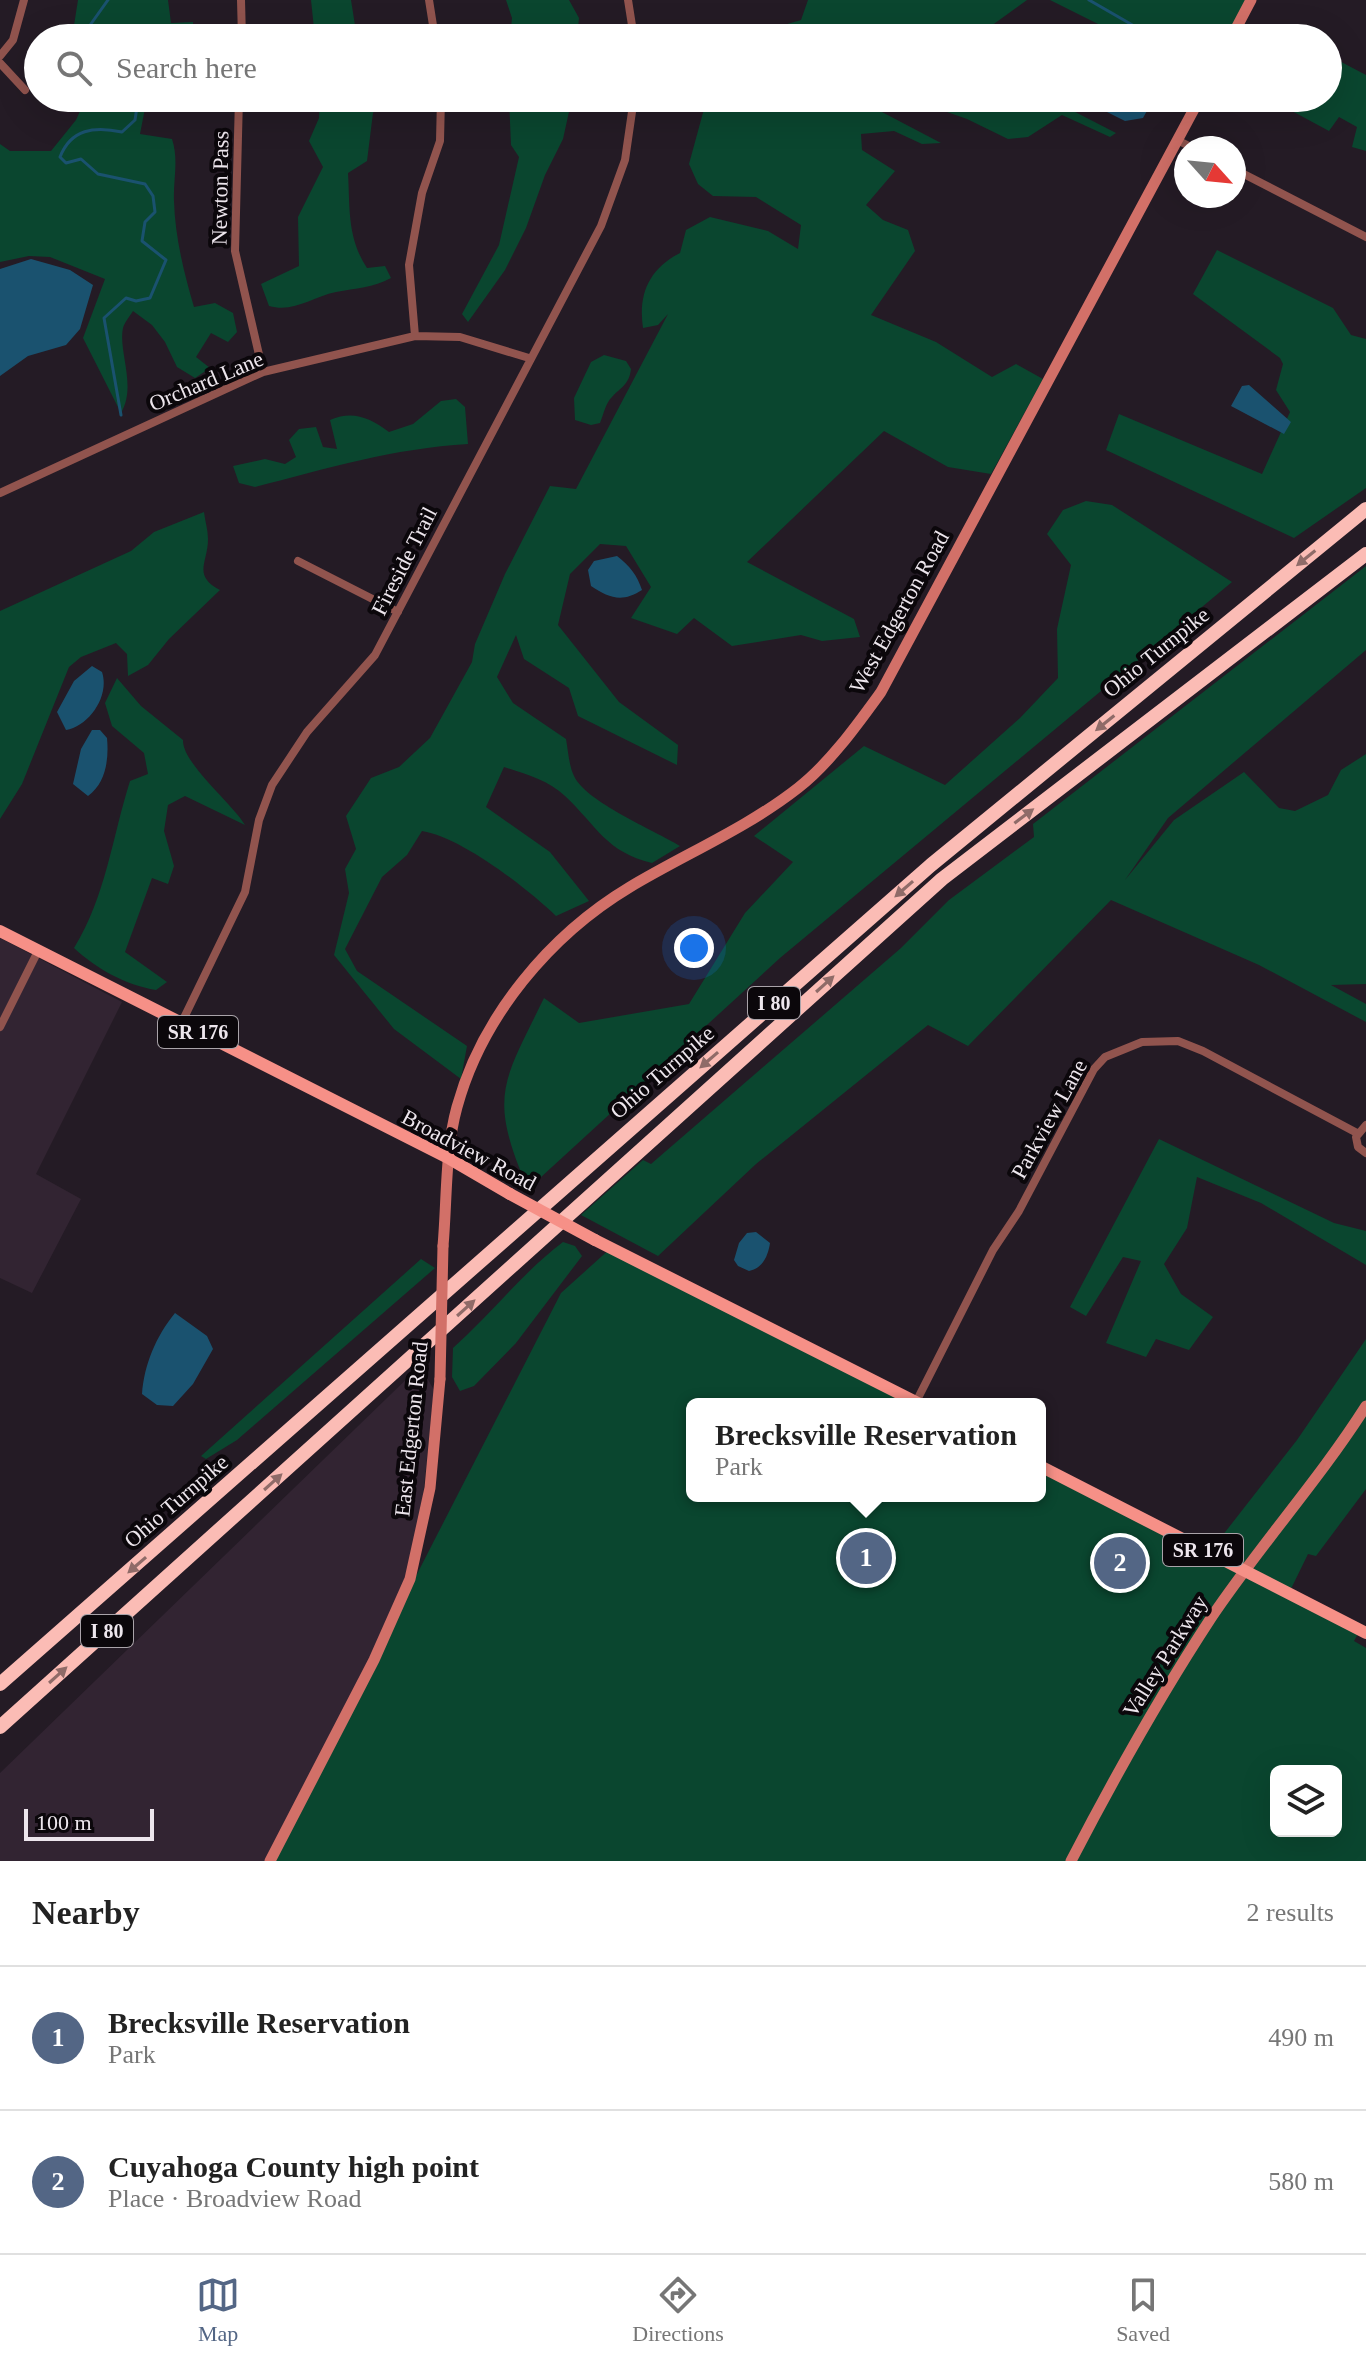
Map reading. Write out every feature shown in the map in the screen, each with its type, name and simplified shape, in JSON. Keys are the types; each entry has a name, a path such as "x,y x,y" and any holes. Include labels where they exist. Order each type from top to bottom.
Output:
{"highway":[{"name":"Ohio Turnpike","path":"0,1684 931,865 1366,509"},
{"name":"Ohio Turnpike","path":"0,1727 942,879 1366,554"}],"main road":[{"name":"Broadview Road","path":"0,931 450,1159 595,1240 908,1398"},
{"name":"SR 176","path":"1046,1469 1366,1633"}],"street":[{"path":"0,56 13,40 24,0"},
{"path":"241,0 242,24"},
{"path":"429,0 433,24"},
{"path":"632,24 628,2 640,0"},
{"path":"1238,24 1251,0"},
{"path":"0,63 24,89"},
{"name":"Newton Pass","path":"239,112 235,251 263,372"},
{"path":"415,336 409,265 422,193 440,141 441,112"},
{"name":"Fireside Trail","path":"181,1024 245,892 259,820 272,785 307,732 375,655 398,612 601,226 625,160 632,112"},
{"name":"West Edgerton Road","path":"1179,136 1192,112"},
{"name":"West Edgerton Road","path":"450,1159 456,1109 469,1074 498,1016 551,947 627,889 751,819 799,787 852,731 881,692 1174,146"},
{"path":"1246,175 1366,237"},
{"name":"Orchard Lane","path":"0,493 263,372 415,336 460,337 529,358"},
{"path":"298,561 398,612"},
{"path":"0,1027 38,951"},
{"name":"Parkview Lane","path":"920,1398 986,1263 1019,1211 1086,1081 1105,1057 1142,1042 1178,1041 1203,1051 1357,1133"},
{"path":"1366,1125 1357,1133 1358,1147 1366,1153"},
{"name":"East Edgerton Road","path":"270,1861 374,1660 410,1579 430,1488 440,1379 443,1246 450,1159"},
{"name":"Valley Parkway","path":"1071,1861 1135,1742 1213,1616 1366,1406"}],"shaded area":[{"path":"0,938 122,1002 36,1174 81,1199 32,1293 0,1278"},
{"path":"420,1366 434,1390 420,1525 403,1584 390,1620 265,1861 0,1861 0,1773"}],"green space":[{"path":"78,0 168,0 171,23 193,22 193,24 74,24"},
{"path":"311,0 351,0 355,24 314,24"},
{"path":"506,0 569,0 579,18 578,24 511,24"},
{"path":"808,0 1027,0 994,24 787,24 801,20"},
{"path":"1050,0 1246,0 1233,24 1098,24"},
{"path":"1342,62 1366,75 1366,151 1352,147 1357,127 1339,117 1329,131 1294,112 1342,112"},
{"path":"80,112 144,112 140,134 172,139 176,228 194,307 215,303 233,313 237,332 228,342 211,333 196,357 210,368 195,378 177,367 165,342 152,325 133,311 123,328 127,392 121,413 83,338 105,279 50,257 29,256 0,262 0,144 10,151 51,151"},
{"path":"319,112 374,112 367,161 348,173 351,222 356,245 367,268 385,266 391,278 371,286 327,294 295,306 269,306 261,284 299,266 298,217 323,167 309,141"},
{"path":"510,112 569,112 563,139 545,175 526,228 505,270 468,322 462,314 499,245 519,157 511,145"},
{"path":"703,112 882,112 941,143 922,144 894,131 861,134 862,150 895,171 866,205 883,220 908,230 915,251 871,315 936,342 992,377 1016,364 1043,379 991,474 948,467 884,431 747,562 854,619 860,637 822,641 801,635 732,646 694,618 677,634 631,618 651,587 626,546 600,544 570,574 558,625 619,702 678,745 677,765 578,716 569,688 524,659 516,635 497,677 513,703 566,739 574,776 592,796 680,846 652,863 636,858 603,837 558,790 536,778 504,767 486,807 550,852 589,901 556,916 511,878 474,853 438,835 422,831 407,855 382,877 345,949 357,971 467,1046 461,1079 394,1029 334,955 349,893 345,869 356,849 346,816 371,778 399,767 430,738 472,662 475,644 505,574 550,486 576,489 668,314 658,325 643,328 642,304 648,284 660,267 680,253 686,230 710,217 768,231 798,249 801,225 756,197 713,196 698,184 689,164"},
{"path":"947,112 1075,112 1116,133 1110,137 1062,115 1028,137 1008,139"},
{"path":"1217,250 1333,308 1351,335 1366,339 1366,488 1294,538 1106,450 1119,414 1262,474 1290,412 1276,390 1283,364 1280,358 1193,294"},
{"path":"604,355 626,361 631,369 626,382 608,402 600,423 591,425 575,420 574,398 591,362"},
{"path":"456,399 465,407 468,444 387,455 255,487 239,483 233,466 265,459 285,464 296,457 289,440 299,429 316,427 323,447 337,449 330,420 338,417 361,417 389,432 413,424 441,401"},
{"path":"1086,501 1112,505 1232,582 780,958 528,1189 508,1132 505,1091 518,1051 544,998 579,1023 689,1004 745,913 793,862 754,836 864,746 945,785 1020,718 1058,678 1057,629 1071,565 1047,534 1063,510"},
{"path":"204,512 208,539 204,574 220,590 169,639 148,665 128,676 127,654 116,643 81,657 69,667 22,784 0,819 0,611 131,551 154,532"},
{"path":"1366,566 1366,650 1168,818 1125,880 1174,820 1244,772 1279,808 1295,811 1328,795 1341,770 1366,754 1366,984 1331,985 1366,1004 1366,1022 1259,965 1111,900 968,1046 928,1025 756,1164 658,1256 581,1215 643,1160 651,1164 901,948 949,900 1034,837 1033,824"},
{"path":"117,678 141,706 183,740 190,760 245,825 185,796 168,805 164,831 174,866 168,884 152,878 125,952 167,982 156,990 112,975 74,948 94,908 130,781 148,774 144,753 112,726 105,703"},
{"path":"1159,1139 1334,1223 1366,1231 1366,1265 1261,1203 1197,1177 1187,1228 1164,1264 1181,1294 1213,1317 1189,1350 1156,1339 1146,1357 1106,1343 1141,1261 1123,1257 1086,1316 1070,1307"},
{"path":"563,1242 575,1246 582,1256 516,1343 474,1386 460,1391 452,1377 453,1348 534,1266"},
{"path":"612,1247 905,1398 686,1398 686,1502 1046,1502 1046,1470 1208,1554 1297,1440 1366,1339 1366,1489 1316,1556 1308,1554 1288,1595 1359,1632 1354,1641 1366,1648 1366,1861 270,1861 561,1293"},
{"path":"421,1259 435,1268 237,1440 206,1459 201,1456"}],"water":[{"path":"1107,112 1146,112 1143,118 1125,121"},
{"path":"31,259 70,270 93,285 80,329 66,345 28,356 0,376 0,269"},
{"path":"1249,385 1291,422 1284,434 1231,406 1242,386"},
{"path":"617,556 632,571 642,590 628,597 604,594 591,586 588,570 594,561"},
{"path":"92,666 102,672 104,681 100,700 90,716 66,730 57,712 74,681"},
{"path":"92,730 100,730 107,738 107,754 99,784 88,796 73,784 81,749"},
{"path":"756,1232 770,1243 764,1261 749,1271 738,1266 734,1260 739,1243 747,1233"},
{"path":"175,1313 207,1336 213,1349 193,1384 173,1406 157,1405 142,1394 145,1372 162,1331"}],"waterway":[{"path":"91,24 108,0"},
{"path":"1089,0 1131,24"},
{"path":"121,415 104,318 126,298 136,301 150,298 166,260 142,241 145,222 155,212 153,196 145,184 98,174 81,159 66,163 60,157 70,140 77,135 102,129 122,132 135,120 136,112"}],"place":[{"name":"Brecksville Reservation","path":"866,1558"},
{"name":"Cuyahoga County high point","path":"1120,1563"}]}
